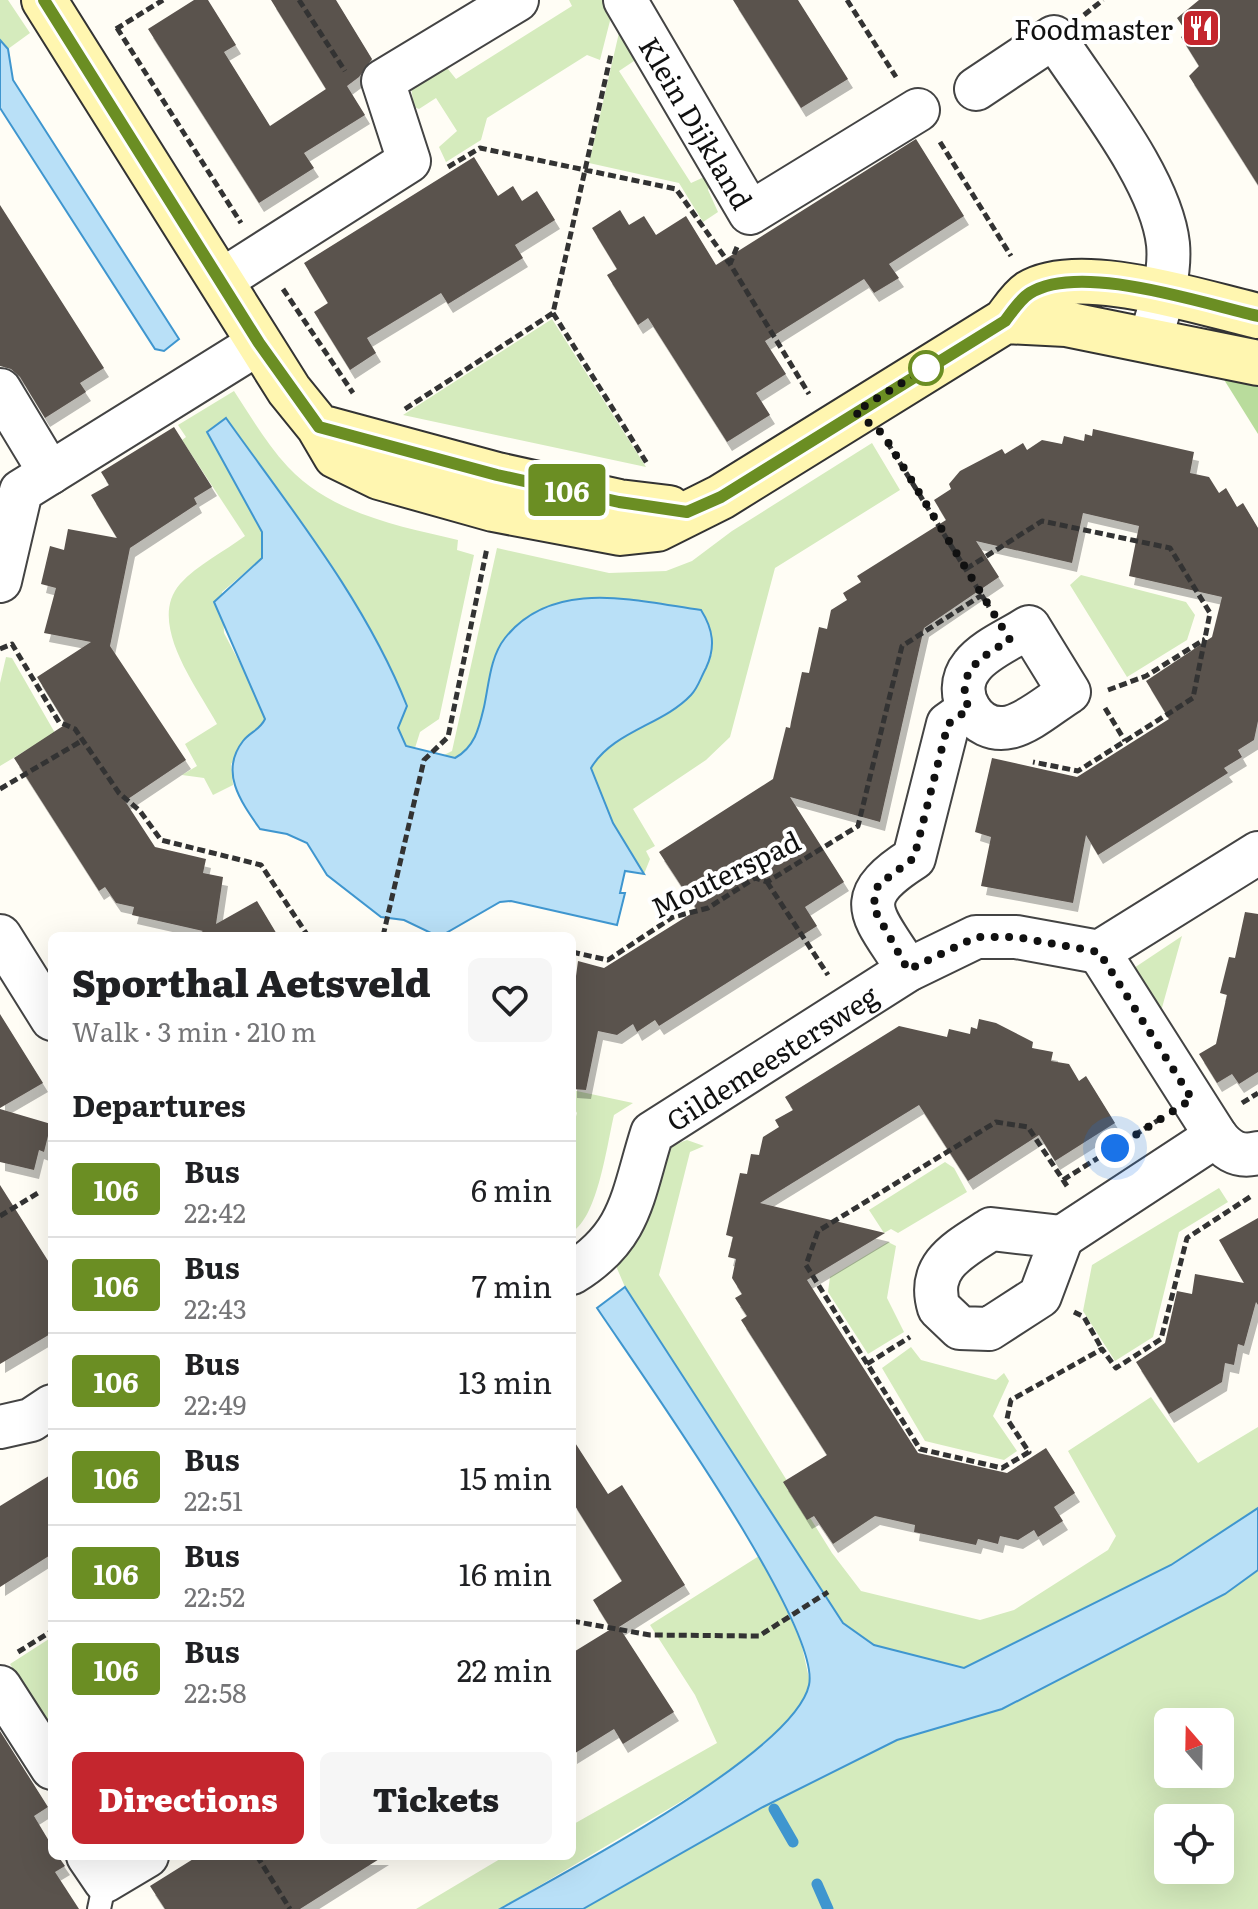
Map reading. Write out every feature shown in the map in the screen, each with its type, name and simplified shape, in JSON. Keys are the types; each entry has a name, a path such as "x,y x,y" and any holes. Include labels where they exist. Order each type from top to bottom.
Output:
{"street":[{"path":"44,0 259,343 336,456 379,477 493,509 620,533 657,529 721,497 1005,321 1028,294 1058,282 1091,280 1258,316"},
{"path":"222,280 409,161 383,81 517,0"},
{"name":"Klein Dijkland","path":"625,0 750,213 925,120"},
{"path":"976,89 1054,37 1150,186 1168,246 1163,294 1150,340"},
{"path":"1005,321 1066,324 1258,363"},
{"path":"0,581 21,491 259,343"},
{"path":"0,390 50,473"},
{"path":"1029,627 1069,692 1011,727 987,725 969,709 963,686 966,675 981,657 1010,640 1029,627"},
{"path":"908,970 876,918 874,896 885,876 914,858 948,724 969,709"},
{"path":"1258,853 1099,952 1216,1136 1228,1150 1239,1154 1258,1153"},
{"path":"0,936 48,1013"},
{"name":"Gildemeestersweg","path":"576,1271 594,1260 622,1229 652,1133 908,970 976,937 1016,937 1099,952"},
{"path":"1062,1237 991,1229 950,1255 935,1280 935,1294 944,1315 960,1328 989,1329 1040,1296 1062,1237 1216,1136"},
{"path":"0,1427 31,1420 48,1409"},
{"path":"6,1671 48,1760"},
{"path":"97,1882 139,1860"}],"path":[{"path":"76,53 163,0"},
{"path":"299,0 356,89 383,81"},
{"path":"847,0 1014,262"},
{"path":"117,28 260,254 360,404"},
{"path":"394,416 553,313 612,46"},
{"path":"441,171 480,148 676,189 730,264 816,404 855,412 883,434 1010,640"},
{"path":"730,264 750,213"},
{"path":"553,313 653,472 638,469"},
{"path":"966,569 1042,521 1170,548 1210,613 1193,698 1078,771 1018,759"},
{"path":"383,932 424,760 448,737 489,540"},
{"name":"Mouterspad","path":"576,953 608,960 673,917 708,908 755,878 767,882 858,826 902,646 982,595"},
{"path":"1125,741 1098,696 1117,685 1146,676 1205,638"},
{"path":"0,649 12,644 59,722 75,729 119,793 140,811 161,840 261,865 305,932"},
{"path":"0,789 83,740"},
{"path":"767,882 832,980 847,984 862,1000"},
{"path":"1063,1180 1192,1099"},
{"path":"0,1216 38,1193"},
{"path":"867,1364 944,1315"},
{"path":"576,1622 650,1635 759,1636 828,1592"},
{"path":"6,1671 48,1634"},
{"path":"259,1860 290,1909"}],"green space":[{"path":"0,0 8,0 30,33 8,49 0,40"},
{"path":"569,0 603,0 612,13 600,60 587,55 487,118 481,140 446,162 439,147 457,131 436,98 419,109 414,107 411,87 440,59 456,79 572,6"},
{"path":"621,24 637,59 619,71 691,183 713,173 708,190 718,212 703,222 679,183 589,163"},
{"path":"552,319 646,467 403,415"},
{"path":"1218,370 1258,379 1258,434"},
{"path":"234,391 280,458 325,496 367,516 458,540 457,550 474,555 439,719 420,732 415,748 406,746 398,728 403,717 365,623 304,527 226,419 207,432 263,532 262,558 222,592 224,633 257,696 265,719 231,764 233,785 213,795 204,778 182,775 197,766 185,744 217,724 179,655 169,617 171,600 187,577 245,536 182,440 186,437 178,425"},
{"path":"872,443 900,490 775,568 730,737 706,760 633,809 655,846 646,851 650,859 644,874 613,823 591,768 610,746 688,698 699,683 712,654 485,703 476,734 468,747 455,758 444,755 452,751 497,548 609,573 666,571 692,561 732,531"},
{"path":"1081,575 1186,602 1195,615 1187,640 1127,677 1070,585"},
{"path":"6,657 12,658 55,733 0,766 0,683"},
{"path":"1182,936 1158,1022 1128,972"},
{"path":"576,1091 633,1103 614,1115 595,1196 589,1211 576,1228 576,1117"},
{"path":"687,1140 704,1146 690,1152 659,1275 832,1553 861,1591 980,1620 1014,1610 1108,1550 1116,1536 1068,1451 1151,1397 1198,1463 1258,1427 1258,1508 1171,1565 964,1668 874,1645 843,1623 625,1287 616,1266 645,1224 657,1165 672,1147"},
{"path":"945,1162 954,1168 967,1192 898,1233 891,1229 884,1233 869,1210"},
{"path":"1219,1188 1228,1202 1179,1232 1153,1337 1115,1361 1083,1311 1092,1265"},
{"path":"888,1242 896,1246 887,1298 904,1332 868,1354 828,1292 830,1277"},
{"path":"911,1347 921,1360 996,1380 1004,1373 1009,1381 993,1416 1017,1451 1004,1460 925,1441 882,1368"},
{"path":"759,1556 777,1587 801,1642 810,1683 798,1712 729,1773 500,1909 416,1909 498,1860 576,1860 576,1823 717,1743 695,1695 650,1625"},
{"path":"1258,1570 1258,1909 583,1909 763,1807 897,1740 1002,1709 1225,1594"},
{"path":"48,1640 48,1729 10,1664"}],"water":[{"path":"0,40 8,49 13,80 179,339 164,351 155,349 0,108"},
{"path":"226,418 349,593 390,667 407,706 398,728 406,746 455,758 462,754 472,743 478,729 493,662 500,645 525,619 547,607 571,600 597,598 701,610 708,624 712,645 709,660 693,692 667,714 612,745 591,768 613,823 644,874 625,871 620,893 625,893 617,925 511,901 500,902 448,932 429,932 404,920 381,917 327,875 307,843 287,834 260,829 235,786 233,764 243,741 265,719 214,602 262,558 262,532 207,432"},
{"path":"625,1287 843,1623 874,1645 964,1668 1171,1565 1258,1508 1258,1570 1225,1594 1002,1709 897,1740 763,1807 583,1909 500,1909 622,1840 722,1776 764,1743 794,1713 809,1685 805,1654 787,1610 758,1556 685,1438 597,1308"}],"building":[{"path":"194,0 208,0 236,45 224,52 270,126 326,89 271,0 336,0 372,59 359,77 347,86 365,115 304,153 314,168 259,203 148,29"},
{"path":"733,0 798,0 848,79 801,108"},
{"path":"1199,0 1258,0 1258,185 1189,76 1199,66 1181,37 1187,33 1177,18"},
{"path":"916,139 964,216 889,264 899,278 874,293 864,279 765,341 786,374 756,393 770,415 727,442 648,318 638,325 607,275 617,269 592,228 620,210 629,225 644,216 656,235 686,216 716,265"},
{"path":"474,157 498,196 513,186 522,201 537,191 555,220 515,245 523,258 448,304 441,293 367,338 376,353 350,370 314,312 328,303 304,263"},
{"path":"0,205 104,368 80,383 86,392 45,418 20,377 11,369 0,366"},
{"path":"174,427 212,487 194,498 197,504 130,548 110,646 186,760 125,801 155,847 206,859 203,873 223,877 216,924 257,901 276,932 201,932 132,915 134,907 116,903 105,887 99,891 14,758 66,724 37,677 91,642 44,633 56,588 41,584 50,546 64,550 68,529 117,538 91,495 109,485 101,472"},
{"path":"1093,429 1194,452 1190,473 1209,477 1219,493 1226,488 1237,507 1243,503 1258,528 1258,721 1254,740 1238,750 1242,757 1224,768 1228,773 1098,855 1086,835 1073,903 981,886 991,837 975,832 992,758 1077,777 1169,719 1146,681 1212,637 1222,597 1129,576 1139,526 1083,513 1072,563 976,541 999,577 924,628 880,822 790,797 844,882 805,907 817,926 659,1026 655,1020 637,1032 633,1024 617,1035 598,1031 586,1090 576,1089 578,961 604,968 697,910 659,852 773,779 786,727 790,728 802,672 809,673 819,627 827,629 831,610 847,600 843,593 861,582 857,576 946,520 934,500 951,489 949,484 960,471 1002,449 1005,454 1023,443 1027,450 1042,440 1062,444 1064,436 1084,441 1085,434 1092,436"},
{"path":"1245,912 1258,914 1258,1072 1239,1084 1232,1074 1217,1083 1199,1054 1216,1044 1227,995 1220,993 1229,957 1235,958"},
{"path":"0,1014 43,1083 0,1108"},
{"path":"979,1019 996,1023 1033,1042 1032,1048 1053,1052 1051,1061 1069,1064 1079,1081 1086,1076 1115,1123 1055,1161 1039,1135 968,1181 919,1105 760,1203 885,1233 807,1280 918,1453 1007,1473 1046,1448 1075,1493 1054,1507 1063,1521 1038,1537 1034,1530 1018,1540 1000,1536 998,1544 978,1539 976,1545 914,1532 915,1525 875,1516 833,1544 814,1516 807,1520 783,1482 827,1455 741,1320 747,1316 735,1298 742,1294 732,1278 736,1259 728,1257 733,1237 726,1235 740,1173 747,1174 751,1154 759,1155 763,1137 779,1127 775,1120 793,1110 785,1097 899,1026 947,1037 949,1029 970,1034 971,1027 977,1029"},
{"path":"0,1109 48,1123 44,1152 39,1150 34,1170 0,1162"},
{"path":"0,1185 48,1261 48,1335 0,1364"},
{"path":"1258,1218 1258,1305 1256,1302 1244,1346 1238,1344 1234,1365 1225,1363 1222,1382 1169,1414 1136,1362 1165,1343 1177,1291 1192,1294 1195,1274 1244,1283 1219,1240"},
{"path":"576,1444 608,1494 622,1485 685,1585 619,1627 674,1712 623,1744 614,1729 576,1753 576,1651 611,1629 593,1600 622,1581 576,1507"},
{"path":"48,1476 48,1557 0,1587 0,1506"},
{"path":"0,1731 48,1807 34,1816 48,1839 48,1860 61,1860 65,1866 55,1872 79,1909 0,1909"},
{"path":"192,1860 378,1860 300,1909 165,1909 150,1886"}],"waterway":[{"path":"774,1809 793,1842"},
{"path":"817,1884 828,1909"}],"bus line":[{"name":"106","path":"44,0 289,390 319,427 388,447 619,502 687,512 721,497 1005,321 1028,294 1058,282 1091,280 1258,316"}],"place":[{"name":"Foodmaster","path":"1201,28"}],"route":[{"path":"926,368 855,412 883,434 1010,640 981,657 966,675 964,699 969,709 948,724 914,858 885,876 878,885 873,907 876,918 908,970 976,937 1016,937 1099,952 1192,1099 1115,1148"}]}
